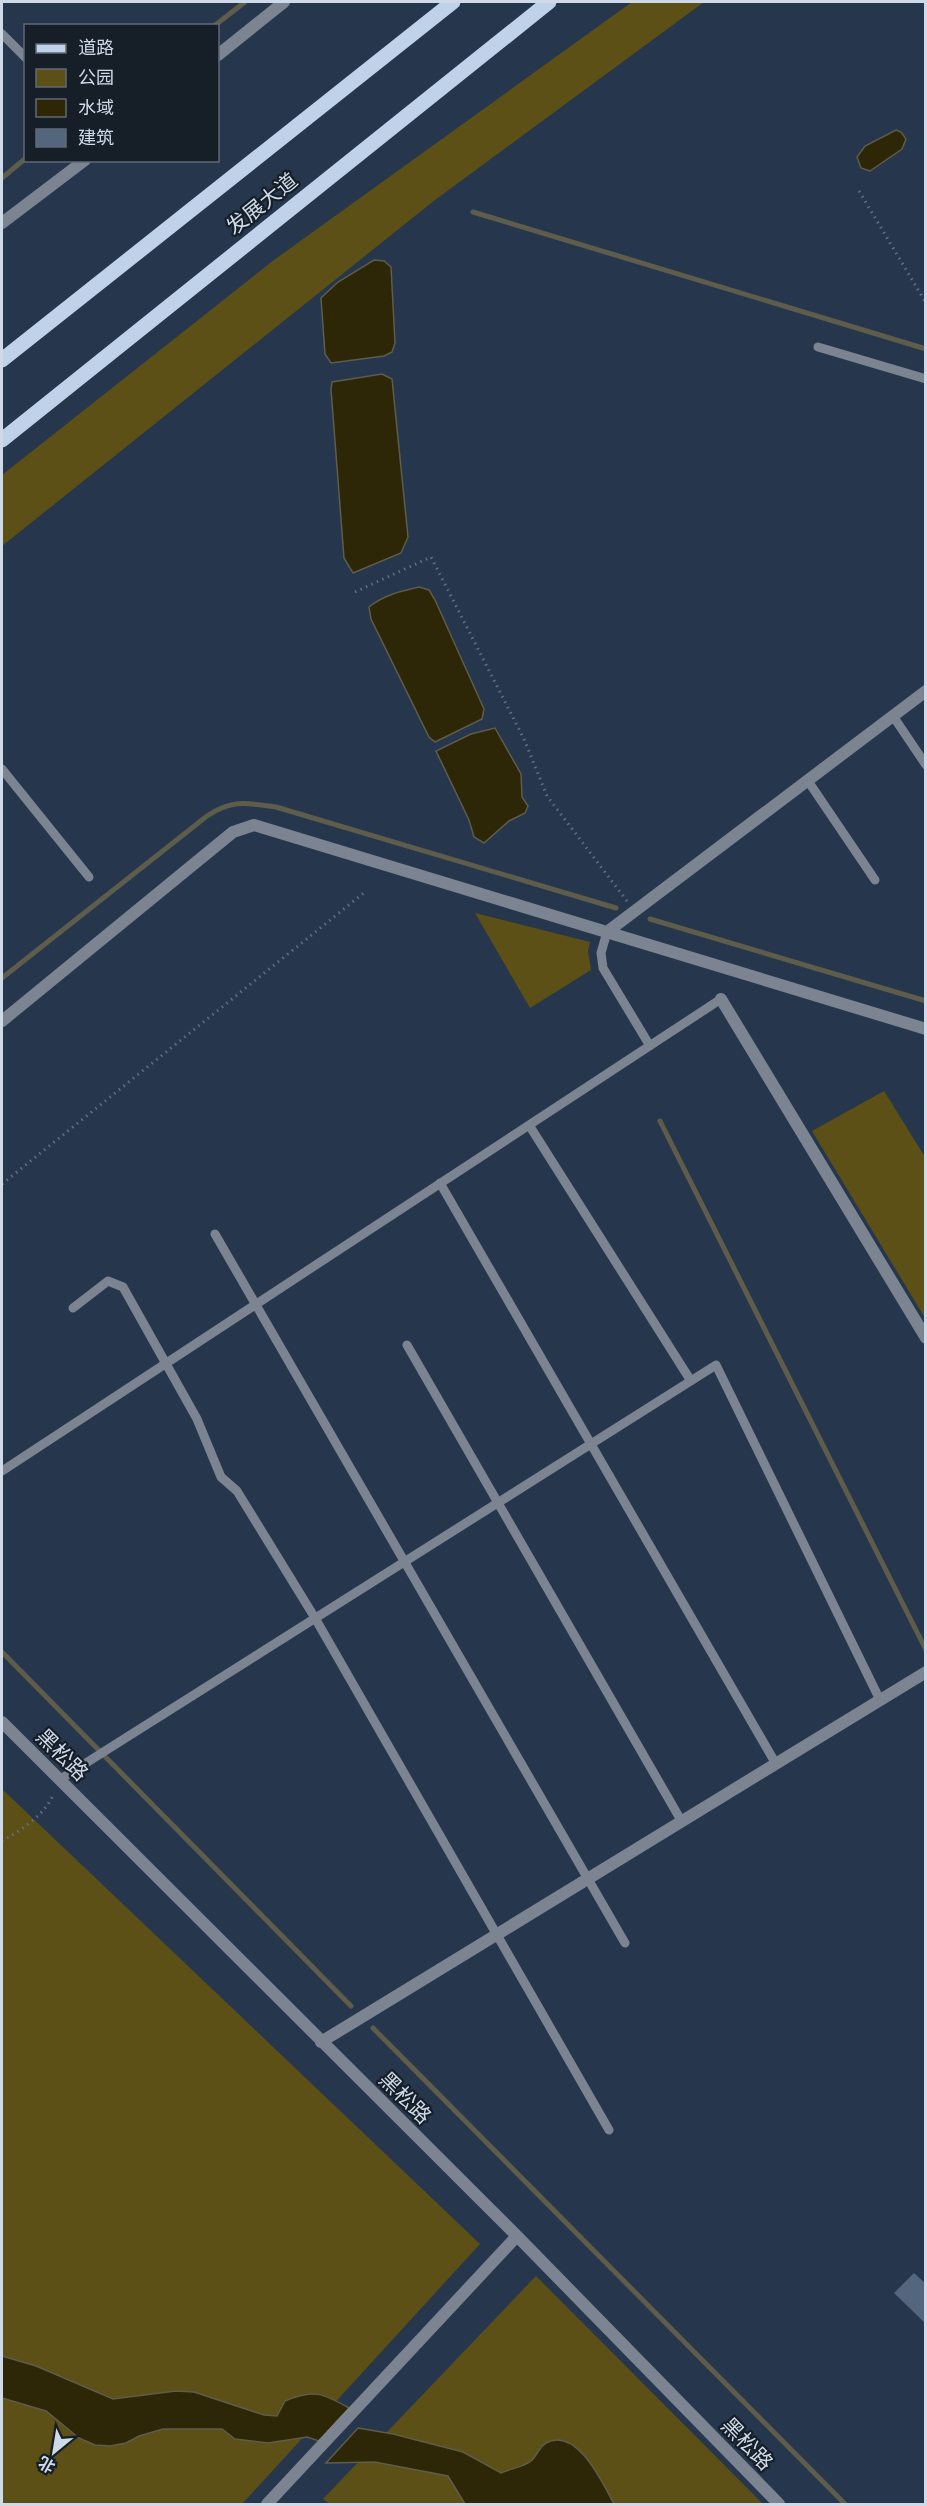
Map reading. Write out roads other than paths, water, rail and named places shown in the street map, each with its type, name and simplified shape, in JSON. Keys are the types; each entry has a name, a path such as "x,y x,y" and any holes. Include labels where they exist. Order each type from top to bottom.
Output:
{"main road":[{"name":"发展大道","path":"2,360 453,2"},
{"name":"发展大道","path":"2,440 549,2"}],"street":[{"path":"219,54 284,2"},
{"path":"2,223 81,162"},
{"path":"608,933 926,691"},
{"path":"2,1021 233,832 254,825 926,1029"},
{"path":"721,999 926,1338"},
{"path":"321,2042 926,1672"},
{"name":"黑松路","path":"2,1722 517,2236 779,2505"},
{"path":"267,2505 517,2236"}],"lane":[{"path":"2,34 24,56"},
{"path":"818,347 926,379"},
{"path":"893,716 926,765"},
{"path":"2,769 89,877"},
{"path":"808,781 875,880"},
{"path":"608,933 601,953 603,968 650,1046"},
{"path":"2,1471 721,999"},
{"path":"529,1125 691,1381"},
{"path":"440,1183 776,1764"},
{"path":"215,1234 625,1943"},
{"path":"73,1308 108,1281 123,1287 197,1419 221,1477 237,1491 315,1618 609,2130"},
{"path":"407,1345 682,1822"},
{"path":"59,1780 716,1365 880,1700"}],"water":[{"path":"896,130 901,132 906,139 902,149 870,171 861,168 857,157 865,146"},
{"path":"374,260 384,261 391,267 395,343 392,352 384,356 331,363 325,354 321,298 338,282"},
{"path":"382,374 392,379 408,537 401,553 353,573 344,558 332,382"},
{"path":"419,587 429,590 435,600 484,709 482,719 435,742 429,737 371,619 369,607 387,596"},
{"path":"495,728 521,774 522,797 528,806 525,813 509,821 484,843 474,837 469,820 436,751 471,734"},
{"path":"2,2356 36,2366 113,2399 176,2391 194,2392 264,2415 277,2416 285,2401 303,2395 318,2394 349,2408 319,2441 307,2437 268,2443 235,2439 222,2429 163,2429 139,2436 126,2443 110,2446 95,2445 79,2438 46,2411 2,2398"},
{"path":"358,2428 393,2434 463,2452 501,2473 528,2463 546,2443 557,2440 568,2443 588,2460 614,2504 465,2504 448,2476 375,2462 326,2463"}],"waterway":[{"path":"217,24 245,2"},
{"path":"2,178 24,160"},
{"path":"473,212 926,349"},
{"path":"2,978 207,816 225,807 240,804 276,807 616,908"},
{"path":"650,919 926,1001"},
{"path":"660,1121 926,1650"},
{"path":"2,1652 351,2006"},
{"path":"373,2028 845,2504"}]}
